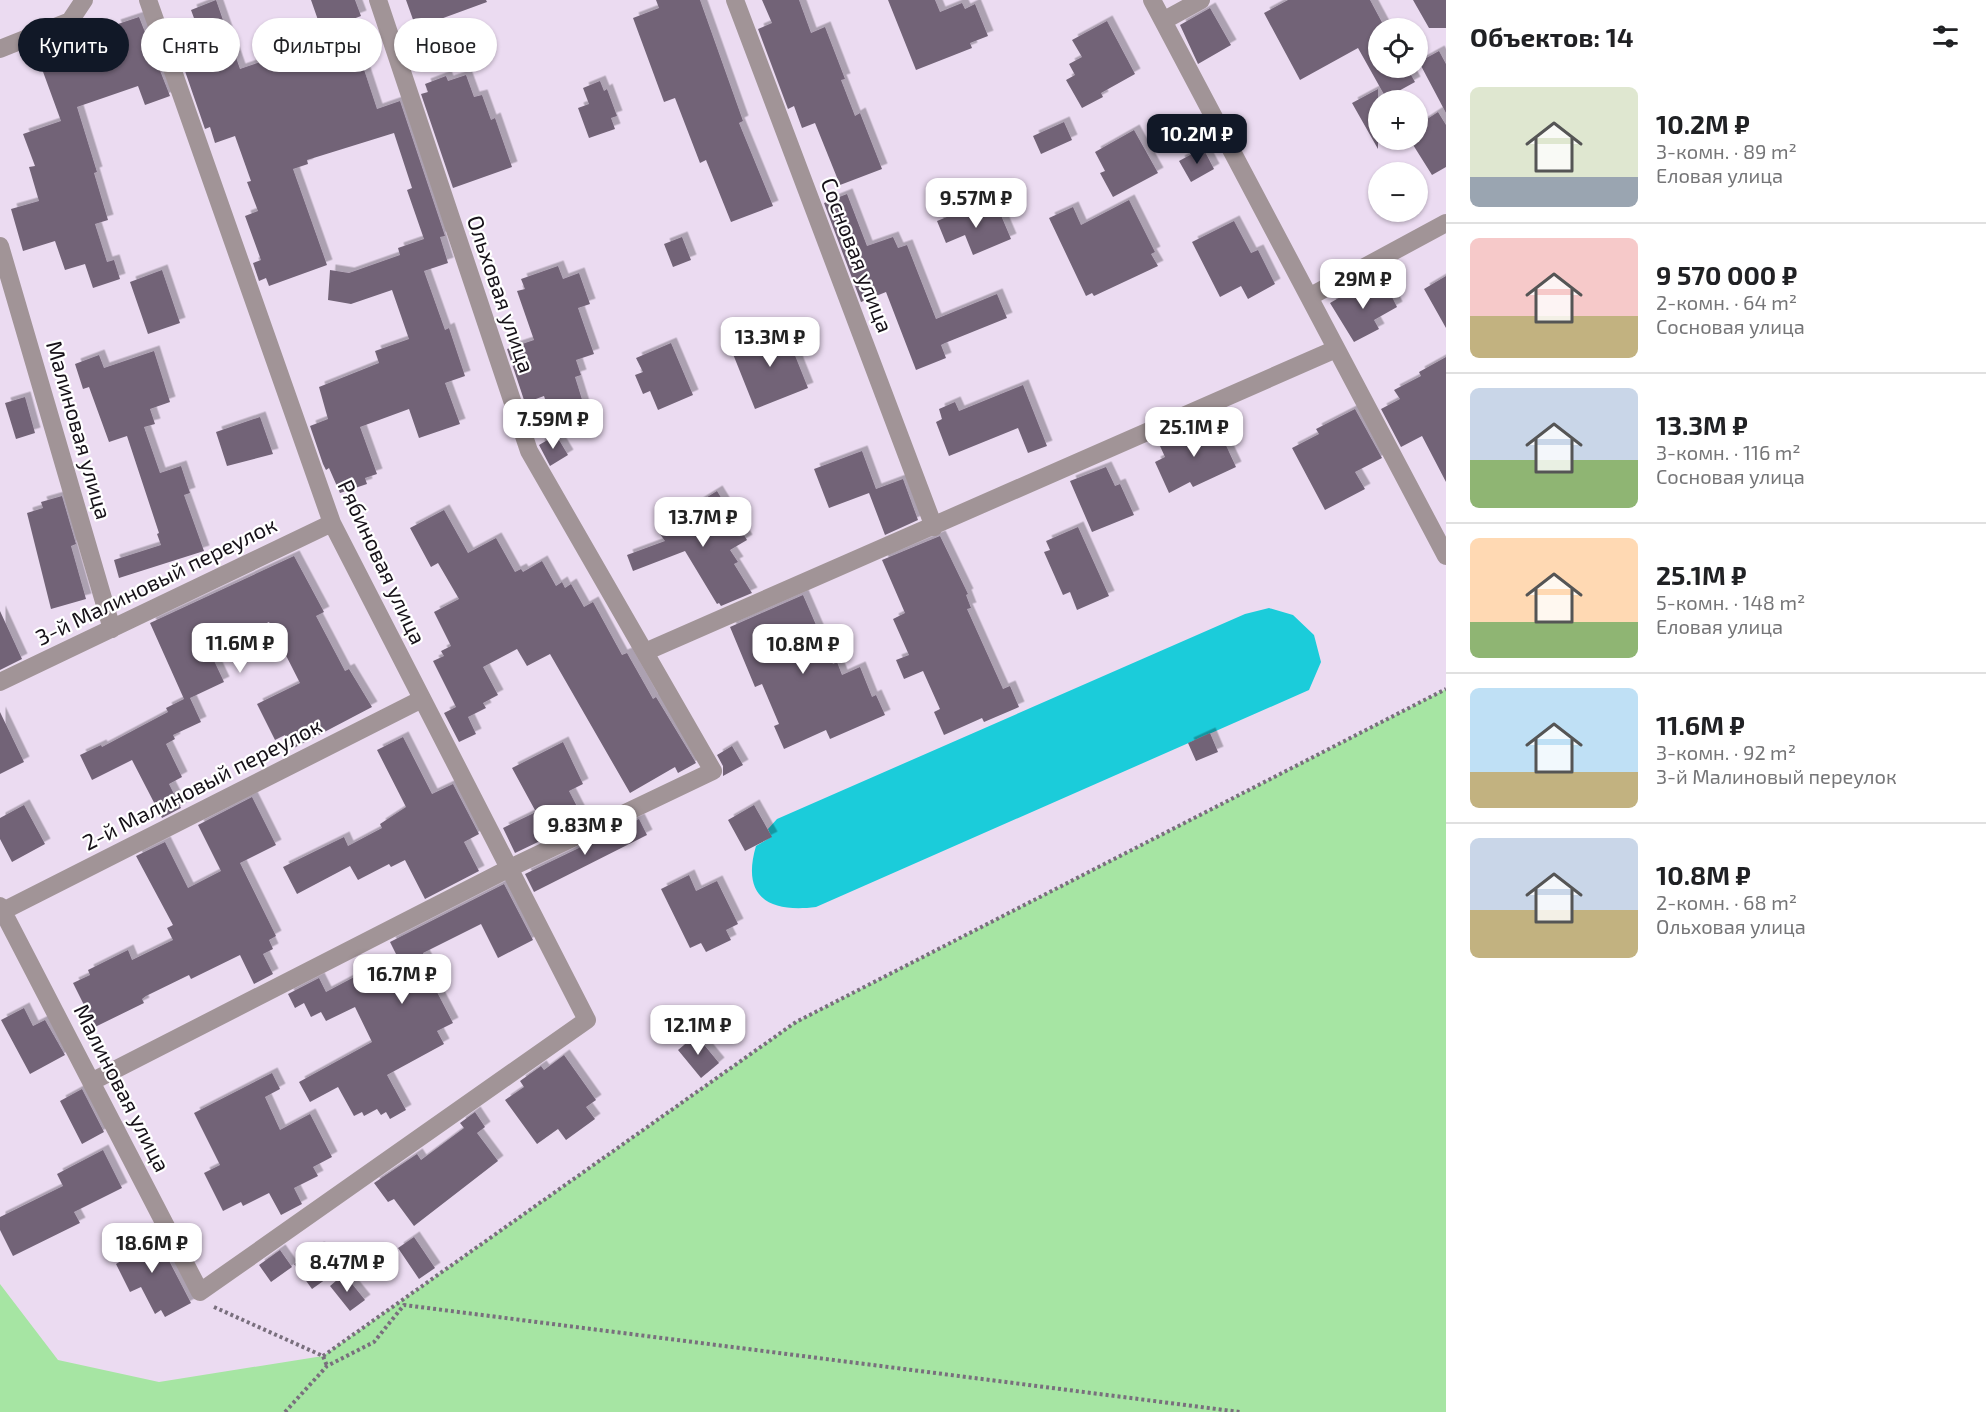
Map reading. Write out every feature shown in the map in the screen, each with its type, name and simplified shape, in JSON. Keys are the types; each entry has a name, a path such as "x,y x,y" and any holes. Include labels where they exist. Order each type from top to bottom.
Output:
{"street":[{"path":"0,49 70,21 84,0"},
{"name":"Рябиновая улица","path":"148,0 332,523 587,1020 203,1298"},
{"name":"Ольховая улица","path":"378,0 529,451 713,771 510,868"},
{"name":"Сосновая улица","path":"735,0 934,527"},
{"path":"1152,0 1446,556"},
{"path":"1163,21 1201,0"},
{"path":"1309,297 1446,223"},
{"name":"Малиновая улица","path":"0,246 112,629"},
{"path":"645,652 1336,349"},
{"name":"3-й Малиновый переулок","path":"0,682 332,523"},
{"name":"2-й Малиновый переулок","path":"1,908 423,699"},
{"path":"91,1082 510,868"},
{"name":"Малиновая улица","path":"1,908 203,1298"}],"path":[{"path":"323,1356 796,1022 1446,689"},
{"path":"203,1298 323,1356 327,1366"},
{"path":"285,1412 327,1366 374,1342 404,1305 1240,1412"}],"green space":[{"path":"1446,689 1446,1412 0,1412 0,1284 58,1360 159,1382 323,1356 796,1022"}],"water":[{"path":"1269,608 1293,615 1314,635 1321,662 1309,690 816,907 799,908 772,904 756,889 752,878 752,864 756,846 771,837 768,829 777,819 1245,614"}],"building":[{"path":"216,0 222,18 194,18 191,10"},
{"path":"311,0 355,0 361,16 317,18"},
{"path":"406,0 486,0 487,2 443,18 412,18"},
{"path":"656,0 700,0 743,121 739,123 773,206 731,222 706,160 700,163 675,98 664,102 633,18 659,8"},
{"path":"762,0 799,0 811,33 825,27 845,79 841,80 855,116 860,113 882,169 840,185 815,123 802,128 794,106 788,109 758,29 772,23"},
{"path":"888,0 935,0 940,12 962,3 965,9 975,4 988,36 970,43 972,48 916,70"},
{"path":"1288,0 1370,0 1380,18 1368,18 1368,66 1358,48 1300,80 1264,13"},
{"path":"1413,0 1446,0 1446,28 1429,28 1428,18 1423,18"},
{"path":"1210,8 1231,45 1198,64 1180,25"},
{"path":"139,17 141,22 141,72 161,72 170,96 145,105 138,86 77,107 97,172 94,173 108,220 95,224 107,262 114,260 120,279 93,288 85,264 65,270 55,241 23,251 11,209 39,201 29,167 35,166 23,134 61,121 43,72 129,72 129,20"},
{"path":"1107,21 1135,74 1101,93 1103,97 1082,108 1066,80 1075,75 1069,64 1082,57 1072,40"},
{"path":"1439,51 1446,64 1446,113 1427,78 1428,57"},
{"path":"252,65 252,72 365,72 377,109 400,101 445,236 440,237 448,263 424,271 445,330 449,328 465,376 445,383 460,424 419,438 409,409 360,427 377,474 365,478 367,484 340,493 329,468 326,470 323,464 310,426 328,419 319,387 379,363 375,351 409,339 392,290 351,304 328,300 330,270 349,273 400,255 398,248 424,239 407,190 412,188 394,133 307,160 308,164 293,169 327,265 269,286 266,278 259,281 253,263 261,260 245,216 258,211 247,182 251,181 235,136 215,143 210,127 205,129 185,72 240,72 240,69"},
{"path":"466,75 474,97 482,95 491,120 495,118 512,167 453,188 421,94 428,92 425,84 446,76 448,81"},
{"path":"1375,78 1413,78 1415,82 1400,90 1382,90"},
{"path":"600,81 604,91 607,89 617,116 611,118 615,129 589,138 578,108 589,104 583,88"},
{"path":"1368,94 1368,131 1352,103"},
{"path":"1438,112 1446,125 1446,167 1432,175 1428,169 1428,162 1424,162 1416,150 1428,150 1428,118"},
{"path":"1064,122 1072,140 1041,154 1033,136"},
{"path":"1134,130 1158,173 1113,197 1100,173 1105,171 1095,152"},
{"path":"1203,148 1214,169 1191,182 1179,161"},
{"path":"847,194 867,246 893,237 898,248 907,245 936,319 997,294 1007,318 941,345 946,358 916,370 886,292 861,302 824,203"},
{"path":"1129,200 1155,252 1151,254 1158,266 1094,296 1092,293 1086,296 1049,218 1073,207 1081,225"},
{"path":"997,206 1011,239 973,255 965,235 946,243 937,221 969,208 972,216"},
{"path":"1234,221 1251,253 1258,250 1275,284 1248,299 1241,286 1220,297 1192,242"},
{"path":"682,237 691,260 673,267 664,244"},
{"path":"558,266 563,279 579,273 590,304 578,308 594,354 576,360 581,375 575,377 584,406 551,417 544,396 525,403 507,349 534,340 517,291 525,289 521,279"},
{"path":"162,270 180,323 148,334 130,282"},
{"path":"1446,276 1446,328 1424,289"},
{"path":"1361,285 1366,296 1386,285 1397,307 1374,320 1379,329 1354,342 1330,303"},
{"path":"784,328 808,388 755,409 731,349"},
{"path":"671,343 693,395 658,410 650,391 643,394 635,375 643,372 636,358"},
{"path":"154,351 170,402 150,409 155,424 144,427 160,473 181,466 190,493 184,495 204,551 119,578 114,560 161,545 157,534 159,533 127,436 109,442 89,387 83,389 75,364 99,355 104,368"},
{"path":"1446,357 1446,482 1422,436 1401,447 1381,409 1400,399 1394,390 1421,376 1419,372"},
{"path":"1023,385 1047,446 1028,453 1018,428 949,456 936,422 942,419 939,409 955,402 959,411"},
{"path":"25,397 35,433 16,439 5,403"},
{"path":"1355,409 1382,458 1355,472 1365,489 1325,510 1292,448 1319,434 1316,429"},
{"path":"260,417 273,454 227,466 216,432"},
{"path":"1207,423 1210,429 1217,426 1236,467 1193,487 1190,482 1169,493 1155,462 1165,457 1160,446"},
{"path":"556,435 568,455 550,466 539,445"},
{"path":"862,451 876,489 903,479 918,520 885,535 869,493 829,508 814,469"},
{"path":"1106,467 1115,486 1120,484 1134,515 1092,532 1070,481"},
{"path":"717,491 747,540 730,550 738,562 734,564 752,593 721,606 717,604 685,551 633,571 627,555 665,541 660,534 669,529 665,523"},
{"path":"62,496 76,544 71,546 86,599 51,609 27,513 43,508 41,502"},
{"path":"444,510 468,553 496,538 515,572 521,569 523,572 542,561 556,586 562,582 565,588 571,584 584,607 593,602 622,655 627,653 653,699 656,697 696,763 678,773 675,767 630,793 550,654 527,666 517,649 483,667 498,695 483,703 486,708 468,717 476,734 459,742 444,713 456,707 433,661 444,656 441,651 451,646 434,612 459,599 438,563 431,567 410,528"},
{"path":"1078,527 1109,596 1077,610 1070,592 1063,595 1044,552 1050,550 1046,541"},
{"path":"940,536 968,594 966,595 971,608 967,609 1003,689 1010,686 1019,707 984,722 982,718 944,735 934,712 940,709 923,671 904,679 896,660 909,655 893,619 905,613 882,560"},
{"path":"294,556 324,612 316,616 345,671 349,669 372,707 292,749 285,735 275,740 257,704 300,683 269,622 209,650 224,682 190,698 201,722 173,735 175,739 166,744 182,777 169,784 181,808 162,818 132,760 92,780 80,755 101,745 102,747 168,712 166,708 184,699 150,623"},
{"path":"803,595 833,664 837,662 842,675 860,667 872,697 876,695 885,715 830,739 826,730 784,749 774,726 779,724 762,684 755,687 730,627"},
{"path":"0,611 22,659 0,670"},
{"path":"0,712 24,762 0,774"},
{"path":"1210,733 1218,752 1196,761 1188,743"},
{"path":"403,737 432,794 453,784 479,834 464,842 479,871 425,899 405,860 391,867 389,864 358,880 350,866 297,894 283,867 344,837 348,846 382,828 380,824 406,807 377,750"},
{"path":"563,742 583,784 569,791 584,820 515,853 503,828 536,812 512,768"},
{"path":"732,746 743,765 723,776 723,766 717,755"},
{"path":"252,797 276,845 240,863 276,936 269,940 273,949 263,954 273,974 254,984 240,955 191,979 189,975 146,996 142,999 144,1003 95,1027 73,983 90,975 88,970 128,950 132,960 173,940 167,928 173,925 136,856 165,842 188,888 221,871 198,825"},
{"path":"24,805 45,844 12,862 0,839 0,818"},
{"path":"754,805 772,837 745,851 728,820"},
{"path":"639,819 647,835 534,892 525,874"},
{"path":"689,875 696,891 717,881 738,924 726,930 731,940 706,952 701,943 690,948 661,889"},
{"path":"504,884 533,940 498,958 481,924 423,953 429,964 424,967 453,1023 437,1031 444,1044 387,1075 406,1110 390,1119 386,1112 381,1115 377,1109 364,1116 362,1112 354,1116 338,1087 310,1102 299,1082 372,1042 355,1007 326,1021 321,1012 311,1017 304,1003 295,1008 288,994 319,978 326,992 358,975 361,979 399,960 390,942"},
{"path":"24,1008 33,1026 45,1020 65,1055 30,1074 1,1020"},
{"path":"696,1035 719,1063 701,1078 678,1050"},
{"path":"564,1055 596,1100 586,1107 595,1119 566,1140 558,1129 537,1144 505,1100 524,1087 520,1081 541,1066 544,1070"},
{"path":"272,1073 280,1089 265,1097 280,1130 310,1114 332,1157 313,1167 318,1176 294,1188 302,1204 281,1215 269,1193 243,1206 241,1202 223,1211 204,1173 220,1165 194,1113"},
{"path":"82,1089 104,1132 82,1144 60,1101"},
{"path":"475,1112 485,1127 477,1133 498,1161 414,1226 394,1199 388,1202 374,1183 417,1154 421,1160 464,1128 460,1123"},
{"path":"103,1150 122,1188 74,1212 80,1223 13,1256 0,1230 0,1217 63,1186 57,1174"},
{"path":"153,1230 191,1303 165,1317 161,1310 155,1314 141,1287 130,1292 116,1264 121,1261 115,1250"},
{"path":"414,1237 435,1268 419,1279 398,1248"},
{"path":"319,1247 336,1272 312,1289 294,1264"},
{"path":"280,1250 292,1267 271,1282 259,1265"},
{"path":"344,1274 365,1300 350,1311 330,1286"}]}
